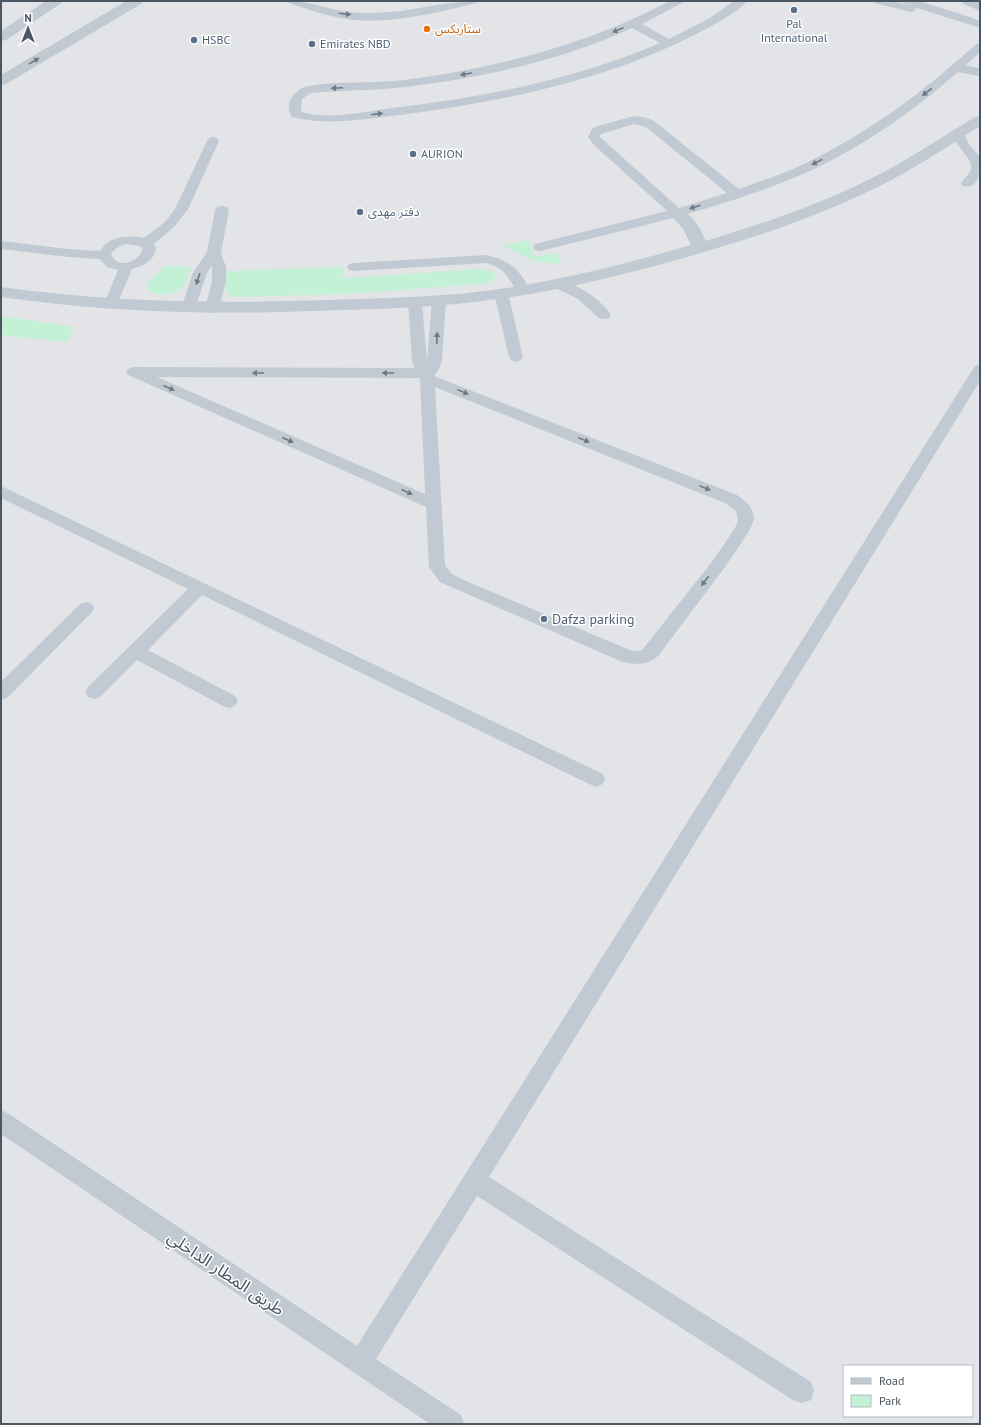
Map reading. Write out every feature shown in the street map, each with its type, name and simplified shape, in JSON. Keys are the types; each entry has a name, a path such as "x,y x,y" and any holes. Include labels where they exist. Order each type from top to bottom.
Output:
{"street":[{"path":"1,36 55,1"},
{"path":"1,81 136,1"},
{"path":"969,1 980,7"},
{"path":"975,1 980,1"},
{"path":"957,68 980,72"},
{"path":"1,292 111,304 212,309 415,302 523,290 558,283 700,248 782,222 840,199 892,174 940,147 980,120"},
{"path":"677,213 688,223 696,235 700,248"}],"lane":[{"path":"293,1 319,9 352,15 391,15 472,1"},
{"path":"319,9 330,1"},
{"path":"391,15 409,1"},
{"path":"678,1 633,24 588,42 536,58 483,71 426,80 308,90 299,94 295,98 294,110 296,114 303,117 315,118 437,107 500,95 573,78 623,62 668,43 714,20 741,1"},
{"path":"879,1 909,5 969,20 980,25"},
{"path":"633,24 668,43"},
{"path":"540,247 677,213 737,194 807,167 866,136 914,102 957,68 980,46"},
{"path":"483,71 500,95"},
{"path":"677,213 598,142 594,137 596,132 634,120 643,121 650,124 737,194"},
{"path":"959,134 963,146 973,156 978,165 977,170 967,183"},
{"path":"146,244 176,217 186,200 213,141"},
{"path":"188,308 200,273 214,253 222,210"},
{"path":"137,240 146,244 150,248 148,257 135,264 127,266 111,264 106,260 104,255 107,248 120,241 137,240"},
{"path":"1,245 68,253 104,255"},
{"path":"212,309 220,273 219,261 214,253"},
{"path":"354,267 486,259 509,267 515,274 523,290"},
{"path":"111,304 127,266"},
{"path":"558,283 596,305 604,315"},
{"path":"501,293 516,358"},
{"path":"427,375 435,360 438,300"},
{"path":"415,302 419,360 421,367 427,375 437,566 446,578 612,650 636,658 645,657 652,651 721,560 744,527 746,521 746,514 743,508 731,499 427,375 133,372 433,504"},
{"path":"360,1362 980,369"},
{"path":"1,491 596,779"},
{"path":"94,692 200,587"},
{"path":"1,693 86,608"},
{"path":"135,651 229,701"},
{"name":"طريق المطار الداخلي","path":"1,1121 452,1424"},
{"path":"474,1181 802,1392"}],"shaded area":[{"path":"1,1 980,1 980,1424 1,1424"}],"green space":[{"path":"528,240 535,257 557,253 561,264 544,263 531,259 518,254 504,245"},
{"path":"164,266 191,267 186,283 176,292 162,294 150,292 147,286 148,283"},
{"path":"343,267 343,278 479,269 492,272 496,277 490,283 351,294 239,297 230,296 225,290 227,271"},
{"path":"1,316 74,327 68,342 1,335"}],"place":[{"name":"Pal International","path":"794,10"},
{"name":"ستاربكس","path":"427,29"},
{"name":"HSBC","path":"194,40"},
{"name":"Emirates NBD","path":"312,44"},
{"name":"AURION","path":"413,154"},
{"name":"دفتر مهدى","path":"360,212"},
{"name":"Dafza parking","path":"544,619"}]}
